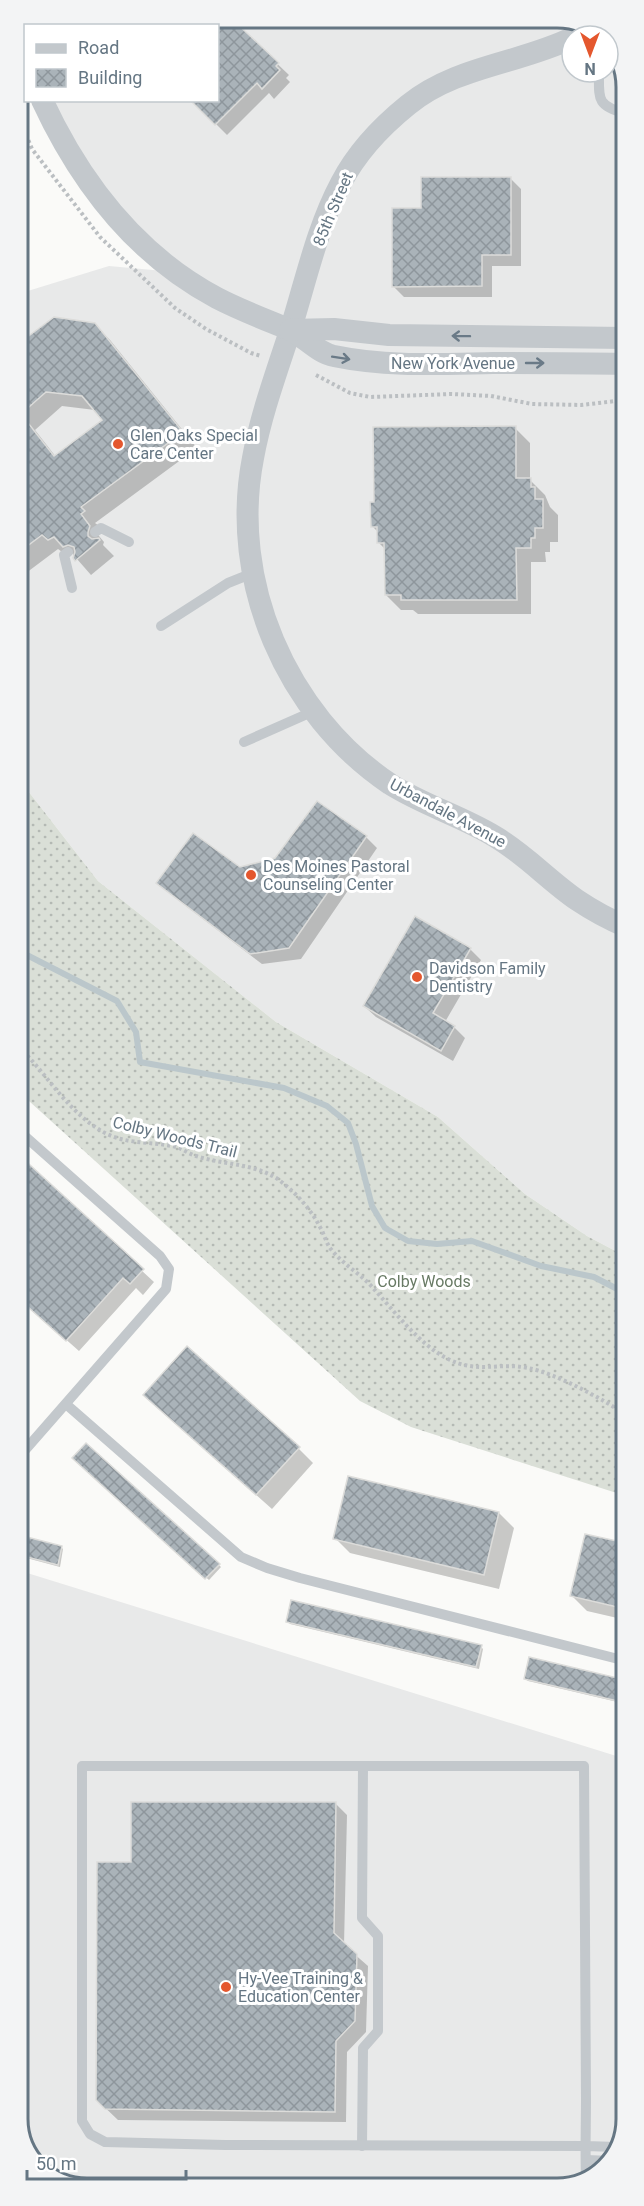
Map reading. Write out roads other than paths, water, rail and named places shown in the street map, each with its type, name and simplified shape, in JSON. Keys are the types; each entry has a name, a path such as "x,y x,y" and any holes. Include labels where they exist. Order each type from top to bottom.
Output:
{"street":[{"name":"85th Street","path":"290,330 322,226 341,183 359,154 384,125 411,102 440,84 468,72 560,44"},
{"name":"New York Avenue","path":"43,102 58,136 82,175 108,209 139,242 176,272 215,297 253,316 290,330 330,356 396,365 616,364"},
{"name":"New York Avenue","path":"290,330 334,329 389,335 616,338"},
{"name":"Urbandale Avenue","path":"290,330 252,459 248,500 248,530 253,573 266,625 283,664 303,697 329,730 359,759 390,784 429,806 493,835 524,855 575,899 616,922"}],"lane":[{"path":"599,84 602,103 610,110 616,111"},
{"path":"95,532 101,528 129,542"},
{"path":"68,552 64,555 72,588"},
{"path":"161,626 228,583 253,573"},
{"path":"244,742 314,711"},
{"path":"28,1139 160,1256 169,1269 166,1289 28,1447"},
{"path":"66,1405 242,1557 267,1568 300,1578 616,1658"},
{"path":"586,2170 585,2160 585,2146 584,1766 82,1766 82,2121 90,2134 105,2142 362,2146 585,2146 608,2147"},
{"path":"362,2146 363,2048 378,2031 378,1936 362,1918 363,1766"},
{"path":"585,2160 598,2160"}],"waterway":[{"path":"28,956 117,1001 136,1032 140,1062 284,1088 327,1106 348,1123 356,1144 372,1206 385,1228 408,1241 437,1244 472,1241 541,1266 594,1277 616,1288"}],"place":[{"name":"Glen Oaks Special Care Center","path":"118,444"},
{"name":"Des Moines Pastoral Counseling Center","path":"251,875"},
{"name":"Davidson Family Dentistry","path":"417,977"},
{"name":"Hy-Vee Training & Education Center","path":"226,1987"}],"park label":[{"name":"Colby Woods","path":"424,1281"}]}
